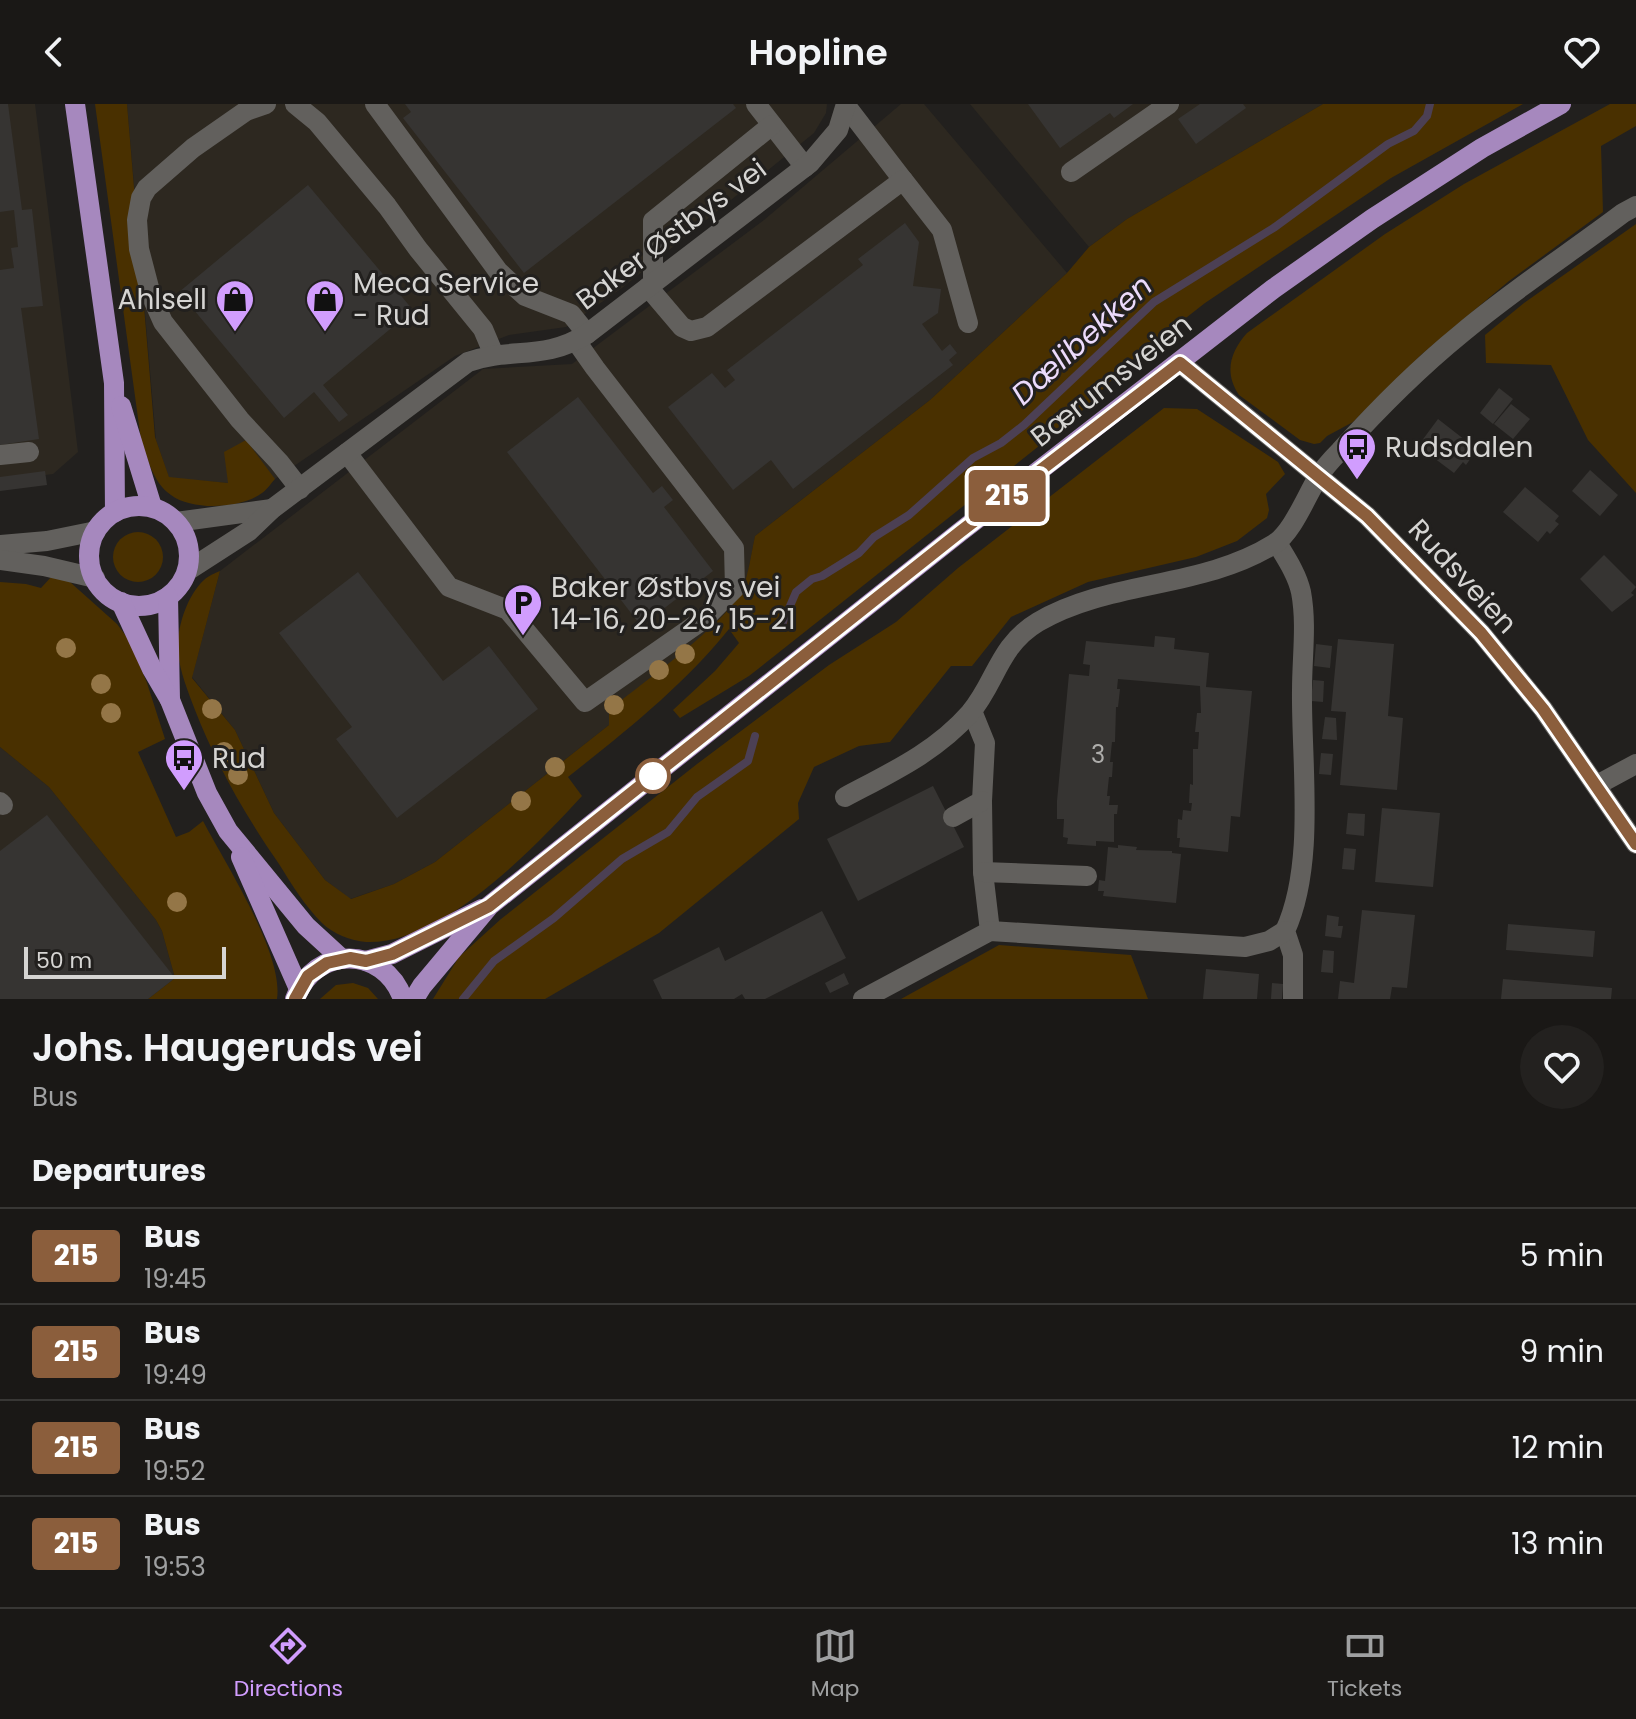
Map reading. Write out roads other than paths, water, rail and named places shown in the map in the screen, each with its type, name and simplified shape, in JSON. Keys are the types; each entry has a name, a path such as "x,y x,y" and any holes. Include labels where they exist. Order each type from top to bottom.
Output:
{"main road":[{"path":"75,104 114,383 115,512"},
{"name":"Bærumsveien","path":"414,999 489,906 960,532 1273,289 1372,219 1482,148 1561,104"},
{"path":"114,383 152,507"},
{"path":"127,507 152,507 176,522 186,540 189,550 187,571 168,597 145,605 121,602 101,588 95,578 89,555 96,531 115,512 127,507"},
{"path":"168,597 170,700"},
{"path":"121,602 170,700 207,793 232,835 306,926 342,959"},
{"path":"232,835 297,994"},
{"name":"Bærumsveien","path":"366,961 392,954 489,906"},
{"path":"297,994 313,970 342,959 366,961 381,968 393,979 403,999"}],"street":[{"path":"266,104 246,111 193,148 147,188 141,198 137,220 139,249 151,295 163,322 240,420 300,489"},
{"path":"295,104 317,122 387,206 483,329 494,355"},
{"path":"347,453 449,587 508,610 585,702 704,619 735,588 734,548 595,368 571,314 525,296 498,271 375,104"},
{"path":"756,104 805,167"},
{"path":"1071,172 1169,104"},
{"path":"846,106 942,230 968,323"},
{"name":"Baker Østbys vei","path":"187,571 249,531 272,509 468,362 494,355 554,351 582,337 805,167 838,130 846,106"},
{"path":"772,125 653,221 651,285 682,327 691,331 707,327 903,180"},
{"path":"845,797 925,754 972,711 1012,644 1037,623 1095,599 1207,573 1277,543 1319,475 1451,343 1636,206"},
{"name":"Rudsveien","path":"1180,363 1367,516 1481,633 1543,709 1636,844"},
{"path":"0,455 29,452"},
{"name":"Baker Østbys vei","path":"176,522 272,509"},
{"path":"0,545 47,541 96,531"},
{"path":"863,999 990,931 1245,947 1269,941 1285,931 1294,911 1303,845 1304,634 1300,591 1291,566 1277,543"},
{"path":"0,560 95,578"},
{"path":"972,711 985,743 983,872 990,931"},
{"path":"1597,785 1636,764"},
{"path":"953,817 982,801"},
{"path":"983,872 1087,876"},
{"path":"1285,931 1293,955 1293,999"}],"waterway":[{"name":"Dælibekken","path":"781,627 796,592 812,579 859,553 874,537 909,515 973,458 1001,443 1024,425 1154,302 1275,227 1388,144 1414,131 1427,116 1430,104"},
{"name":"Dælibekken","path":"463,999 494,961 554,918 622,859 668,832 697,797 748,761 755,736"}],"place":[{"name":"Ahlsell","path":"235,333"},
{"name":"Meca Service - Rud","path":"325,333"},
{"name":"Rudsdalen","path":"1357,481"},
{"name":"Baker Østbys vei 14-16, 20-26, 15-21","path":"523,637"},
{"name":"Rud","path":"184,792"}]}
